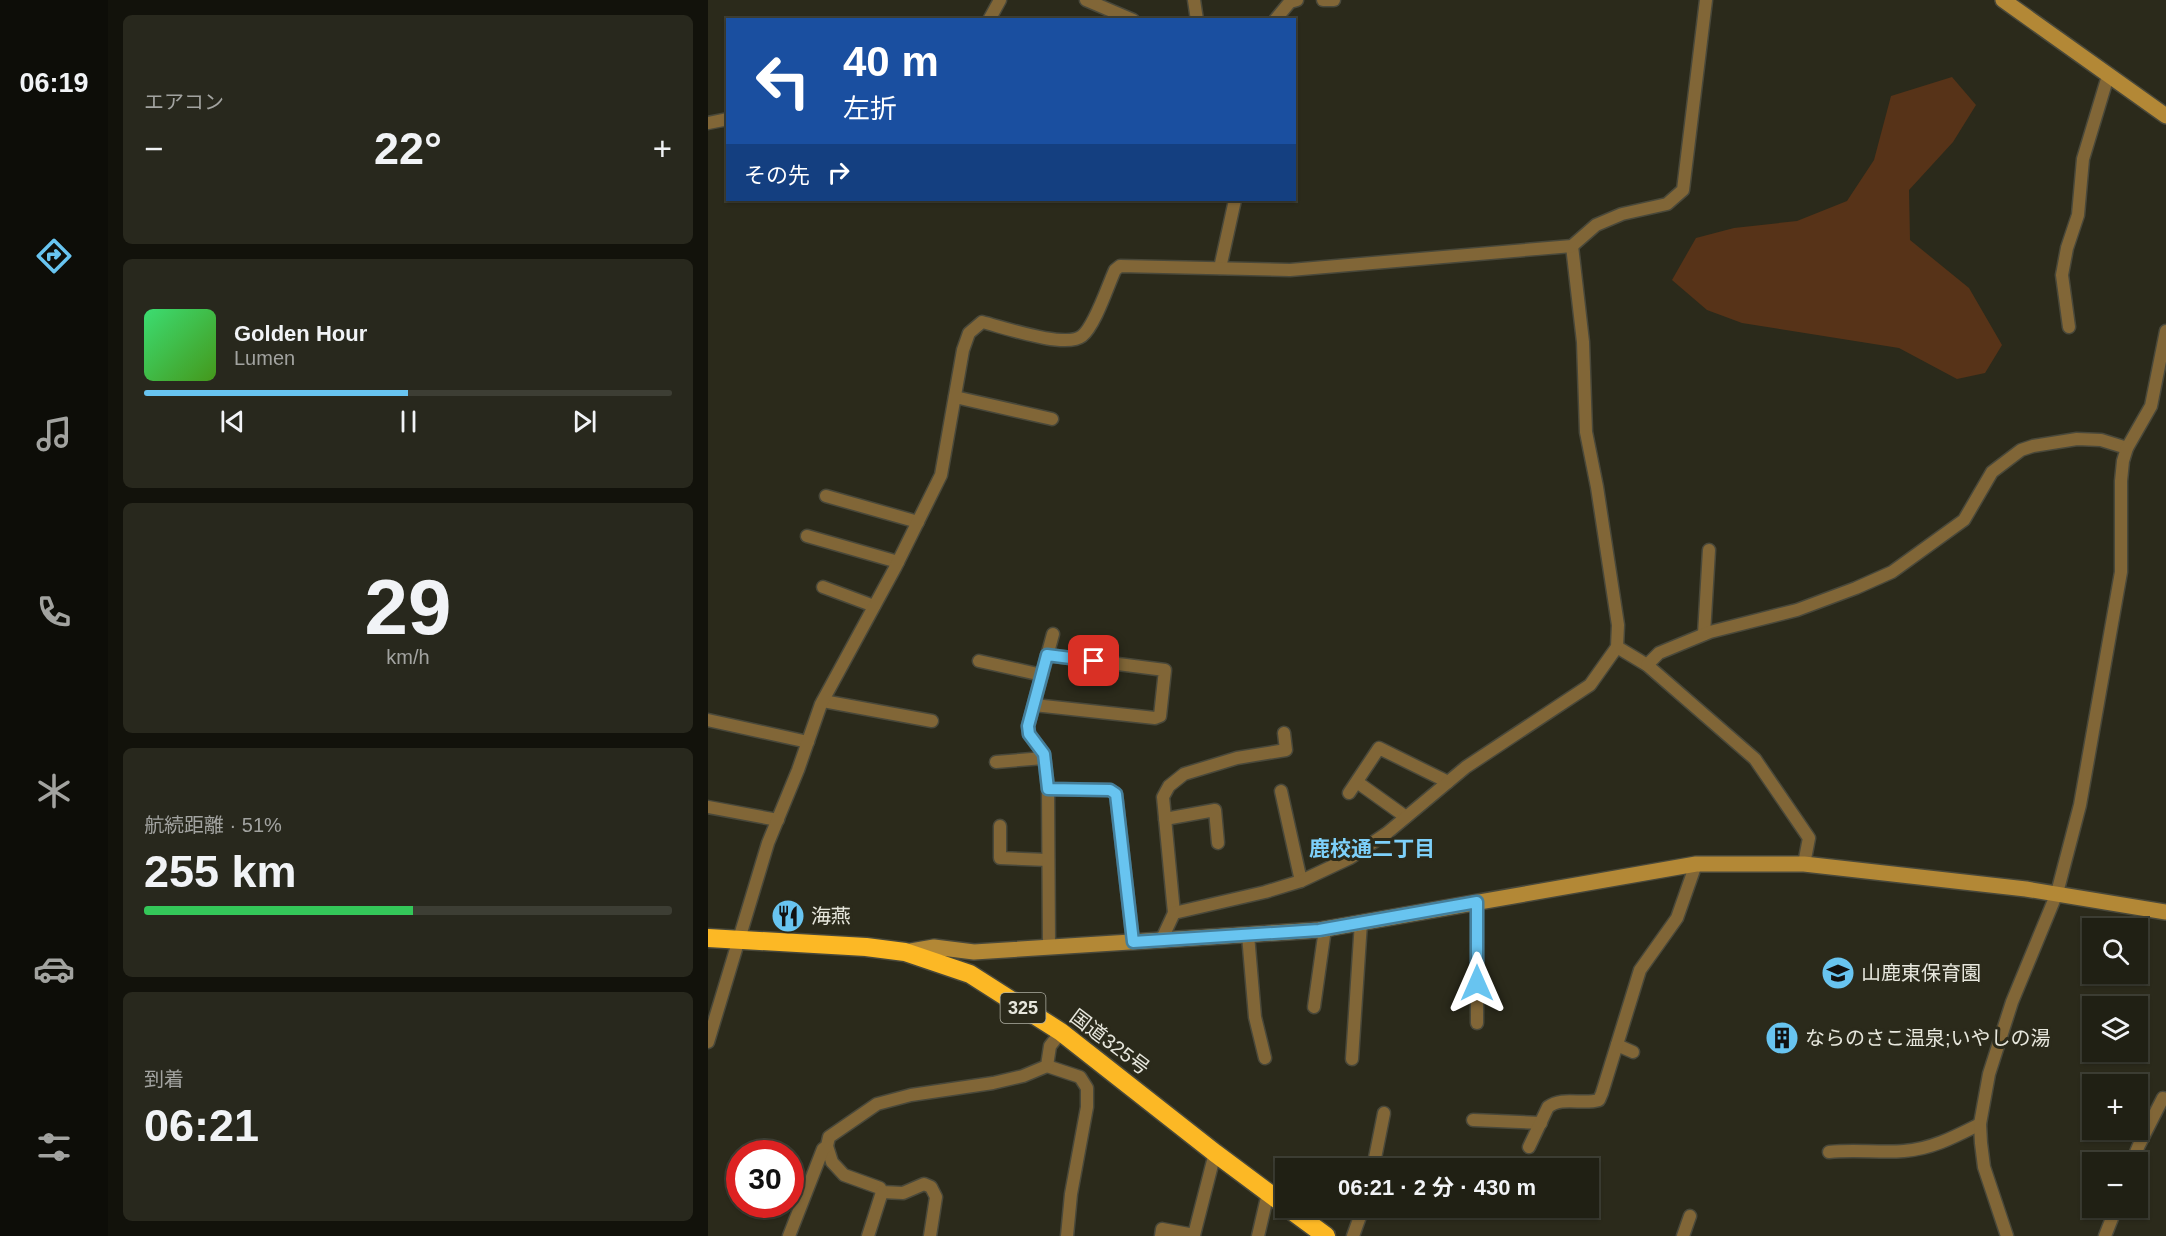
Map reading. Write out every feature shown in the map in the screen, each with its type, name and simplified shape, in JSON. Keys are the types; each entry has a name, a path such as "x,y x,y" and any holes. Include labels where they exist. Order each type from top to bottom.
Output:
{"highway":[{"name":"国道325号","path":"708,938 866,947 905,952 970,974 1061,1032 1275,1198"},
{"name":"国道325号","path":"1302,1218 1326,1236"}],"street":[{"path":"990,18 1000,0"},
{"path":"1086,0 1128,18"},
{"path":"1194,0 1197,18"},
{"path":"1277,18 1290,2 1297,0"},
{"path":"1323,0 1334,0"},
{"path":"708,1042 768,843 823,701 898,562 941,475 963,350 969,333 982,322 1050,339 1069,340 1082,336 1096,315 1115,270 1120,266 1290,270 1572,246 1596,225 1622,214 1667,204 1683,190 1706,0"},
{"path":"2003,0 2166,116"},
{"path":"2069,327 2062,275 2067,248 2078,215 2083,159 2108,76"},
{"path":"708,123 726,119"},
{"path":"1220,268 1235,201"},
{"path":"1174,913 1265,892 1301,881 1350,858 1406,817 1466,767 1590,685 1617,647 1618,625 1597,487 1586,432 1583,342 1572,246"},
{"path":"2007,1236 1984,1167 1980,1124 1989,1074 2009,1012 2058,894 2079,805 2121,572 2123,461 2127,448 2151,406 2166,331"},
{"path":"955,398 1052,419"},
{"path":"1647,665 1659,653 1704,634 1797,610 1892,572 1964,520 1992,472 2021,450 2032,446 2077,439 2101,440 2127,448"},
{"path":"826,496 918,522"},
{"path":"807,536 898,562"},
{"path":"1704,634 1709,550"},
{"path":"823,587 874,606"},
{"path":"1049,947 1048,789 1044,759 1038,745 1029,734 1028,726 1053,634"},
{"path":"1617,647 1647,665 1755,759 1809,838 1804,864"},
{"path":"1034,705 1155,718 1160,716 1165,670 1047,655"},
{"path":"979,661 1042,675"},
{"path":"823,701 932,721"},
{"path":"708,720 808,742"},
{"path":"1161,941 1174,913 1163,797 1169,786 1184,774 1237,758 1286,750 1284,733"},
{"path":"1349,793 1379,748 1448,782"},
{"path":"996,762 1044,759"},
{"path":"1357,782 1406,817"},
{"path":"1048,789 1110,790 1116,794 1133,942"},
{"path":"1281,791 1301,881"},
{"path":"708,807 778,819"},
{"path":"1165,819 1215,810 1218,843"},
{"path":"1000,826 1000,858 1048,860"},
{"path":"905,952 934,946 974,952 1325,929 1696,864 1804,864 2058,894 2166,912"},
{"path":"1529,1147 1548,1107 1553,1103 1565,1101 1589,1103 1599,1100 1640,970 1677,918 1696,864"},
{"path":"1477,902 1478,1023"},
{"path":"1353,1059 1361,922"},
{"path":"1314,1007 1325,929"},
{"path":"1248,935 1254,1017 1265,1058"},
{"path":"970,974 974,952"},
{"path":"1047,1066 1050,1046 1061,1032"},
{"path":"1617,1045 1633,1052"},
{"path":"882,1192 880,1188 844,1175 832,1162 827,1146 829,1137 877,1104 911,1095 993,1083 1023,1076 1047,1066 1080,1077 1087,1088 1087,1107 1071,1194 1067,1236"},
{"path":"2137,1152 2157,1107 2163,1098 2166,1099"},
{"path":"1375,1158 1384,1113"},
{"path":"1473,1120 1540,1123"},
{"path":"1829,1152 1854,1149 1876,1152 1906,1151 1937,1145 1980,1124"},
{"path":"789,1236 823,1149 827,1146"},
{"path":"1161,1236 1162,1229 1194,1235 1215,1153"},
{"path":"882,1192 903,1193 924,1184 931,1187 936,1197 930,1236"},
{"path":"868,1236 882,1192"},
{"path":"1258,1236 1268,1193"},
{"path":"1683,1236 1690,1216"},
{"path":"1353,1236 1359,1218"},
{"path":"2105,1236 2112,1218"}],"shaded area":[{"path":"1952,77 1976,105 1953,142 1909,190 1910,240 1969,288 2002,345 1985,373 1957,379 1899,348 1742,323 1707,310 1672,280 1696,238 1734,228 1797,221 1847,201 1874,160 1891,96"}],"place":[{"name":"海燕","path":"788,916"},
{"name":"山鹿東保育園","path":"1838,973"},
{"name":"ならのさこ温泉;いやしの湯","path":"1782,1038"}],"district":[{"name":"鹿校通二丁目","path":"1372,848"}],"route":[{"path":"1094,661 1047,655 1028,726 1029,734 1044,754 1048,789 1110,790 1116,794 1133,942 1319,930 1477,902 1477,983"}]}
